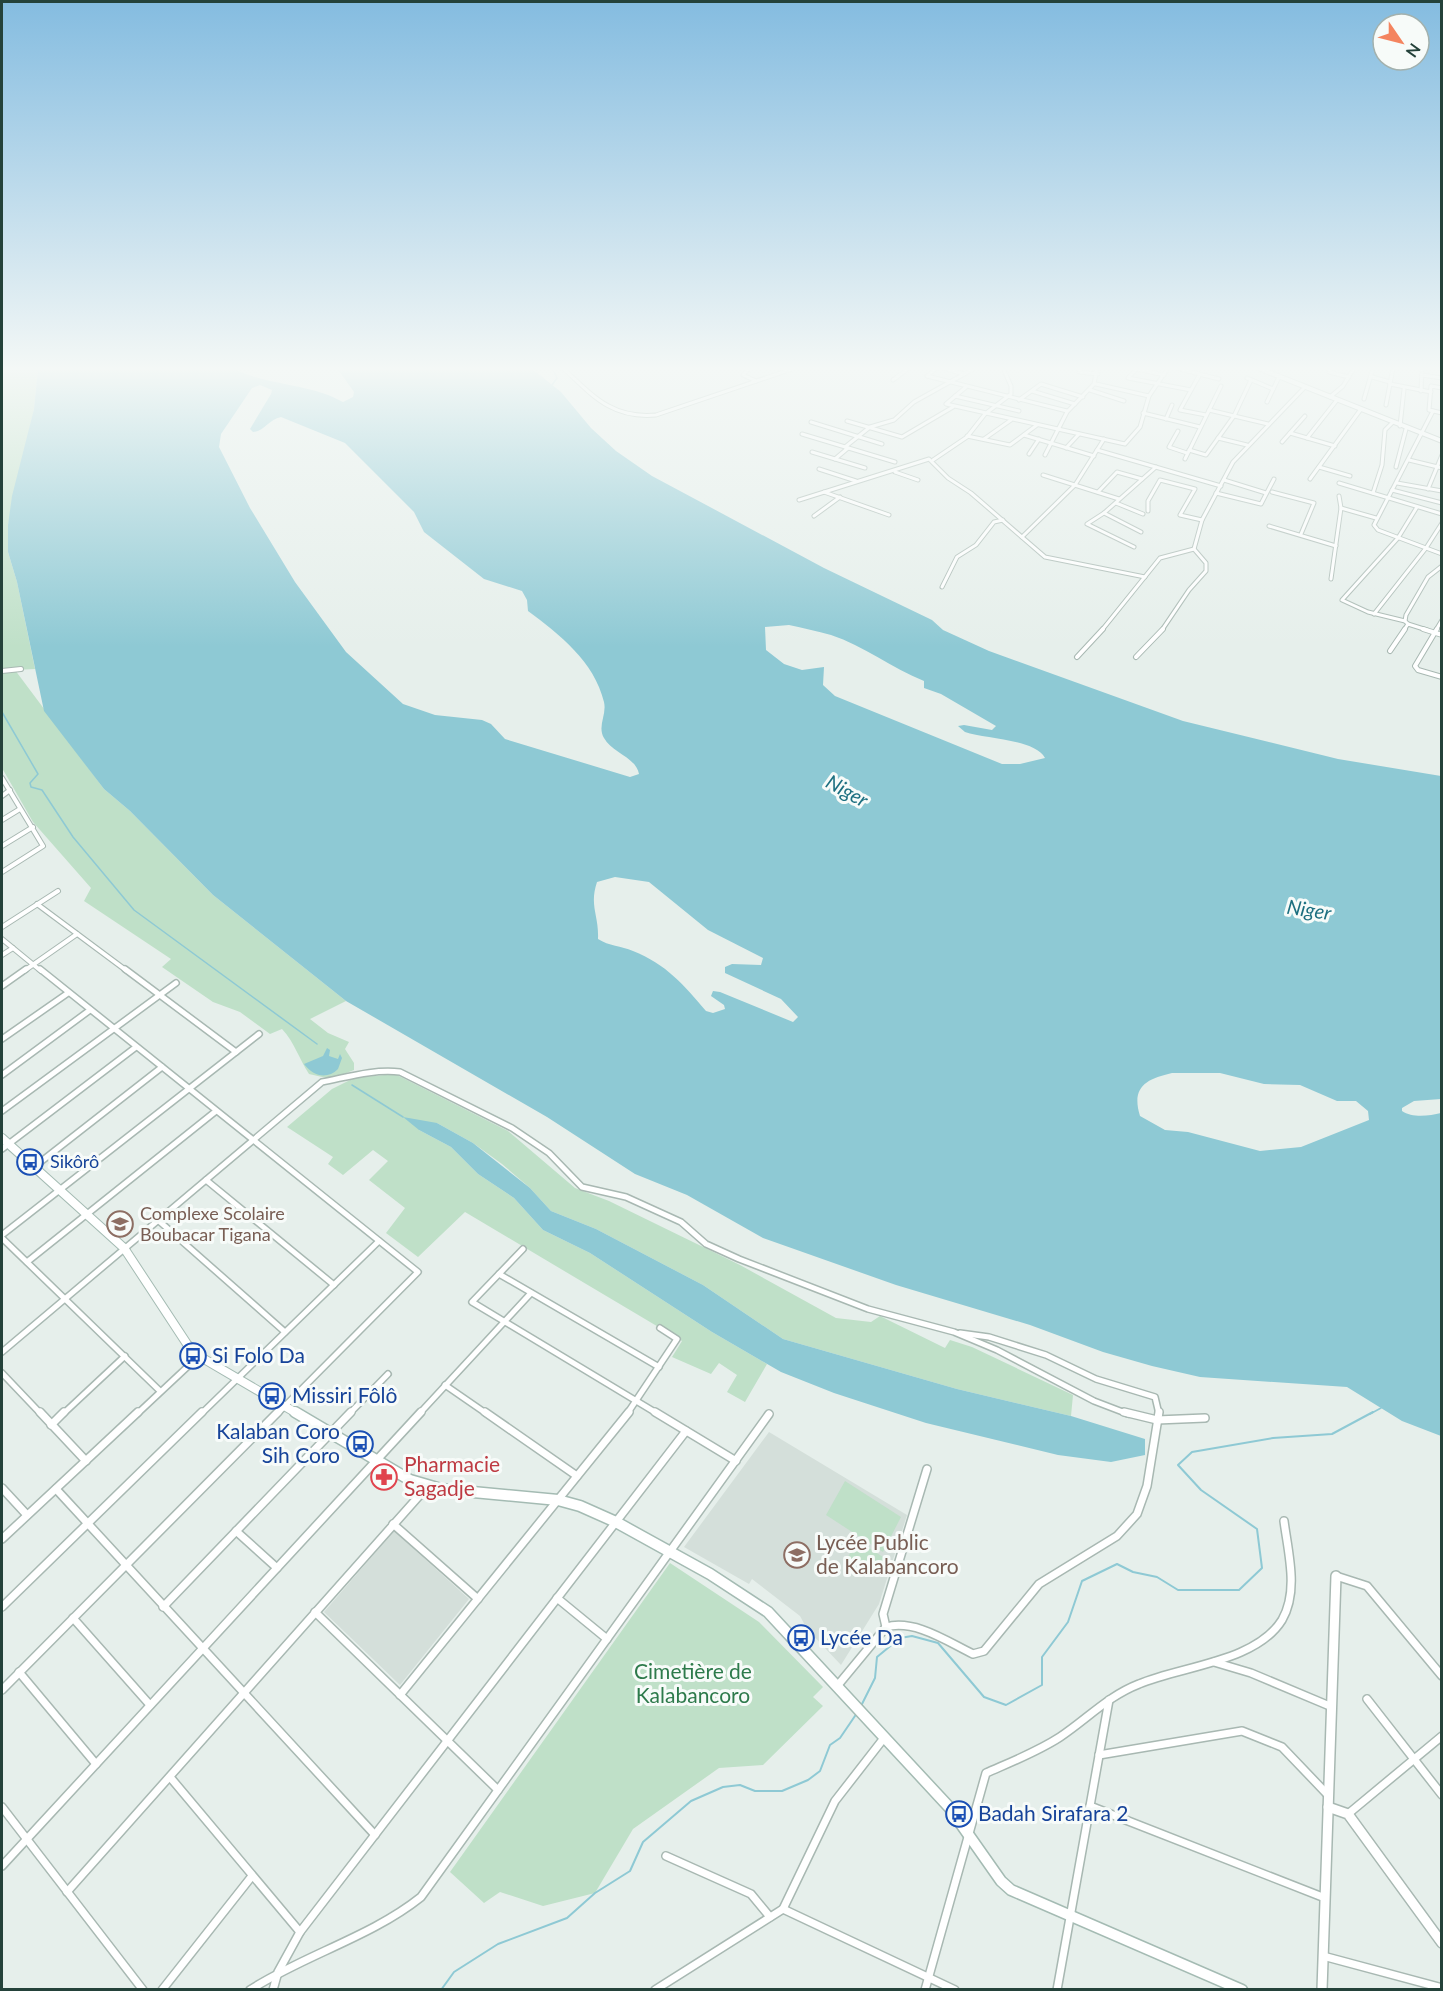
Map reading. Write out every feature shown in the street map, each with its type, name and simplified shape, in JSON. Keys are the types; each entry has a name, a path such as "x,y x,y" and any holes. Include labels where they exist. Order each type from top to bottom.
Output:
{"main road":[{"path":"4,1144 34,1167 124,1248 187,1344 199,1356 332,1432 410,1480 426,1487 558,1500 580,1506 616,1522 710,1574 768,1612 846,1693 873,1727 949,1806 1001,1881 1011,1890 1242,1989"}],"street":[{"path":"841,461 865,468"},
{"path":"800,500 923,461"},
{"path":"934,461 948,478 1003,520 1045,557 1145,577"},
{"path":"1022,537 1075,485 1091,461"},
{"path":"1135,461 1221,486"},
{"path":"1194,549 1202,520 1237,461"},
{"path":"1310,479 1323,461"},
{"path":"1373,493 1382,461"},
{"path":"1396,467 1398,461"},
{"path":"1409,461 1376,519 1375,528 1442,554"},
{"path":"1413,461 1442,468"},
{"path":"1428,489 1439,461"},
{"path":"1134,547 1087,524 1104,513 1156,467"},
{"path":"1318,467 1350,476"},
{"path":"819,469 856,481"},
{"path":"894,471 918,480"},
{"path":"1098,492 1118,472 1142,479"},
{"path":"1043,475 1119,499"},
{"path":"1216,494 1261,504 1274,479"},
{"path":"1148,511 1148,501 1160,480 1195,489 1180,515 1202,520"},
{"path":"1224,480 1266,493"},
{"path":"1339,483 1442,514"},
{"path":"1397,483 1442,491"},
{"path":"1392,490 1442,503"},
{"path":"824,492 889,515"},
{"path":"1272,492 1314,503 1301,534"},
{"path":"1331,579 1341,508 1339,496"},
{"path":"814,516 840,497"},
{"path":"1116,503 1143,514"},
{"path":"1417,507 1398,538 1342,600 1374,614 1442,635"},
{"path":"1341,508 1376,519"},
{"path":"1104,513 1141,532"},
{"path":"942,587 957,557 975,545 994,522 1003,520"},
{"path":"1374,614 1384,598 1426,548 1442,523"},
{"path":"1269,526 1336,546"},
{"path":"1077,657 1117,614 1160,558 1194,549"},
{"path":"1136,657 1167,625 1189,590 1206,571 1206,564 1194,549"},
{"path":"1390,651 1406,623 1406,615 1428,577 1442,566"},
{"path":"1442,620 1415,668 1442,676"},
{"path":"2,671 21,669"},
{"path":"2,778 43,846 2,872"},
{"path":"2,796 10,790"},
{"path":"2,820 20,808"},
{"path":"2,846 33,827"},
{"path":"2,927 57,891"},
{"path":"37,904 236,1052"},
{"path":"2,986 77,934"},
{"path":"2,939 418,1272 2,1690"},
{"path":"2,955 13,948"},
{"path":"2,1111 176,983"},
{"path":"2,1039 68,993"},
{"path":"2,1075 90,1010"},
{"path":"160,1391 2,1236 259,1034"},
{"path":"4,1144 136,1047"},
{"path":"34,1167 162,1067"},
{"path":"2,1352 322,1082 368,1071 385,1070 400,1072 512,1128 549,1153 582,1187 626,1197 681,1222 706,1244 739,1259 868,1309 954,1332 989,1337 1046,1355 1113,1385 1151,1394 1158,1401 1147,1493 1136,1516 1125,1530 1107,1544 1055,1572 1040,1584 984,1651 973,1654 907,1624 893,1623 886,1627 838,1685"},
{"path":"27,1262 216,1111"},
{"path":"206,1180 334,1285"},
{"path":"158,1220 285,1332"},
{"path":"2,1607 380,1241"},
{"path":"523,1249 472,1302 736,1461"},
{"path":"499,1274 659,1367"},
{"path":"2,1866 531,1293"},
{"path":"400,1695 638,1401 677,1339 660,1328"},
{"path":"954,1332 997,1350 1094,1401 1133,1416 1157,1420 1205,1418"},
{"path":"51,1425 124,1356"},
{"path":"2,1539 199,1356"},
{"path":"2,1373 86,1461"},
{"path":"163,1606 388,1374"},
{"path":"445,1385 577,1476"},
{"path":"250,1989 278,1972 411,1908 769,1414"},
{"path":"273,1989 278,1972 300,1932 686,1431"},
{"path":"886,1627 883,1614 927,1469"},
{"path":"67,1892 426,1487"},
{"path":"2,1488 27,1515"},
{"path":"56,1489 375,1835"},
{"path":"925,1989 986,1773 1052,1742 1122,1690 1237,1654 1269,1632 1282,1619 1290,1600 1290,1570 1284,1521"},
{"path":"393,1524 478,1599"},
{"path":"236,1531 277,1568"},
{"path":"1322,1989 1336,1576 1367,1586 1442,1676"},
{"path":"557,1598 607,1639"},
{"path":"315,1612 498,1790"},
{"path":"73,1618 150,1705"},
{"path":"1214,1662 1251,1673 1332,1707"},
{"path":"19,1672 96,1764"},
{"path":"1367,1699 1442,1795"},
{"path":"1057,1989 1110,1700"},
{"path":"1100,1755 1242,1731 1282,1748 1328,1796"},
{"path":"1348,1814 1442,1736"},
{"path":"655,1989 783,1909 835,1800 884,1738"},
{"path":"170,1777 300,1932"},
{"path":"1090,1806 1325,1898"},
{"path":"2,1807 143,1989"},
{"path":"1328,1807 1348,1814 1442,1943"},
{"path":"666,1856 751,1894 770,1917"},
{"path":"162,1989 252,1876"},
{"path":"783,1909 955,1989"},
{"path":"1323,1956 1442,1988"}],"shaded area":[{"name":"Lycée Public de Kalabancoro","path":"769,1432 907,1515 879,1604 841,1665 807,1629 800,1616 752,1579 749,1584 684,1547"},
{"path":"394,1531 469,1599 400,1685 324,1612"}],"green space":[{"path":"2,461 22,461 8,525 8,552 17,582 35,669 15,670 104,789 130,811 213,895 346,1001 310,1019 328,1033 349,1042 345,1049 354,1063 354,1070 331,1079 309,1074 282,1029 270,1034 240,1012 213,1002 162,967 171,959 84,901 91,888 33,822 2,768"},
{"path":"395,1074 508,1131 575,1188 609,1201 740,1265 836,1318 871,1322 880,1316 945,1348 950,1340 972,1347 1073,1395 1071,1416 957,1389 783,1339 703,1285 596,1229 551,1211 530,1188 502,1164 473,1143 437,1123 419,1130 451,1147 478,1174 514,1198 543,1230 590,1253 712,1332 767,1364 745,1402 727,1392 737,1375 719,1363 711,1374 672,1357 682,1341 465,1212 418,1257 386,1233 405,1208 369,1180 388,1161 373,1150 343,1175 328,1164 333,1157 287,1127 332,1089 354,1078"},
{"path":"845,1481 901,1517 883,1552 826,1515"},
{"path":"857,1540 886,1559 877,1576 848,1557"},
{"name":"Cimetière de Kalabancoro","path":"670,1563 759,1622 823,1687 813,1697 823,1706 763,1765 719,1768 633,1829 595,1893 543,1906 500,1892 484,1903 450,1872"}],"water":[{"name":"Niger","path":"21,461 226,461 250,508 295,582 346,652 403,704 435,715 482,720 491,724 505,739 630,777 639,774 637,768 629,759 612,748 604,738 601,729 604,702 599,687 574,650 528,611 527,600 522,591 484,579 424,532 414,512 363,461 630,461 652,476 824,568 932,620 943,630 989,651 1183,721 1338,759 1441,776 1441,1099 1414,1101 1402,1108 1402,1111 1416,1116 1441,1113 1441,1436 1402,1421 1347,1387 1200,1377 1152,1366 1103,1352 1030,1325 896,1285 763,1238 687,1195 635,1174 547,1117 346,1001 213,895 130,811 104,789 44,711 17,582 8,552 8,525","holes":["789,625 831,635 855,645 924,681 924,688 941,694 996,726 992,730 958,726 965,732 1021,743 1040,752 1045,758 1020,764 1002,764 835,696 823,685 824,667 802,670 784,664 766,650 765,627","615,877 649,882 708,930 763,958 761,965 732,964 725,967 725,973 781,999 798,1017 793,1022 713,991 711,996 724,1005 725,1009 713,1013 706,1011 682,984 655,962 633,951 598,939 594,904 597,882","1172,1073 1220,1073 1264,1084 1300,1085 1337,1101 1356,1101 1368,1111 1369,1120 1301,1147 1260,1151 1188,1132 1165,1130 1140,1116 1138,1098 1139,1091 1148,1082"]},
{"path":"327,1048 330,1050 329,1056 338,1059 340,1054 342,1058 338,1069 329,1075 316,1074 304,1064 323,1056"},
{"path":"403,1117 437,1123 473,1143 530,1188 551,1211 596,1229 703,1285 783,1339 957,1389 1071,1416 1145,1439 1145,1455 1111,1462 1058,1455 926,1423 834,1393 781,1372 712,1332 590,1253 543,1230 514,1198 478,1174 451,1147 419,1130"}],"waterway":[{"path":"2,712 38,774 30,783 31,787 42,790 73,837 134,910 317,1044"},
{"path":"352,1085 403,1117"},
{"path":"1370,1414 1381,1408"},
{"path":"861,1706 875,1678 877,1657 900,1638 912,1636 938,1643 984,1697 1006,1705 1042,1685 1042,1657 1068,1622 1082,1581 1117,1564 1133,1572 1157,1577 1178,1590 1239,1590 1262,1568 1257,1529 1201,1490 1178,1465 1192,1452 1273,1438 1332,1434 1373,1412"},
{"path":"441,1990 454,1972 498,1944 567,1918 595,1893 630,1871 643,1842 691,1801 723,1787 740,1785 755,1791 782,1791 808,1780 820,1771 830,1745 840,1738 857,1713"}],"place":[{"name":"Sikôrô","path":"30,1162"},
{"name":"Complexe Scolaire Boubacar Tigana","path":"120,1224"},
{"name":"Si Folo Da","path":"193,1356"},
{"name":"Missiri Fôlô","path":"272,1396"},
{"name":"Kalaban Coro Sih Coro","path":"360,1444"},
{"name":"Pharmacie Sagadje","path":"384,1477"},
{"name":"Lycée Public de Kalabancoro","path":"797,1555"},
{"name":"Lycée Da","path":"801,1638"},
{"name":"Badah Sirafara 2","path":"959,1814"}]}
